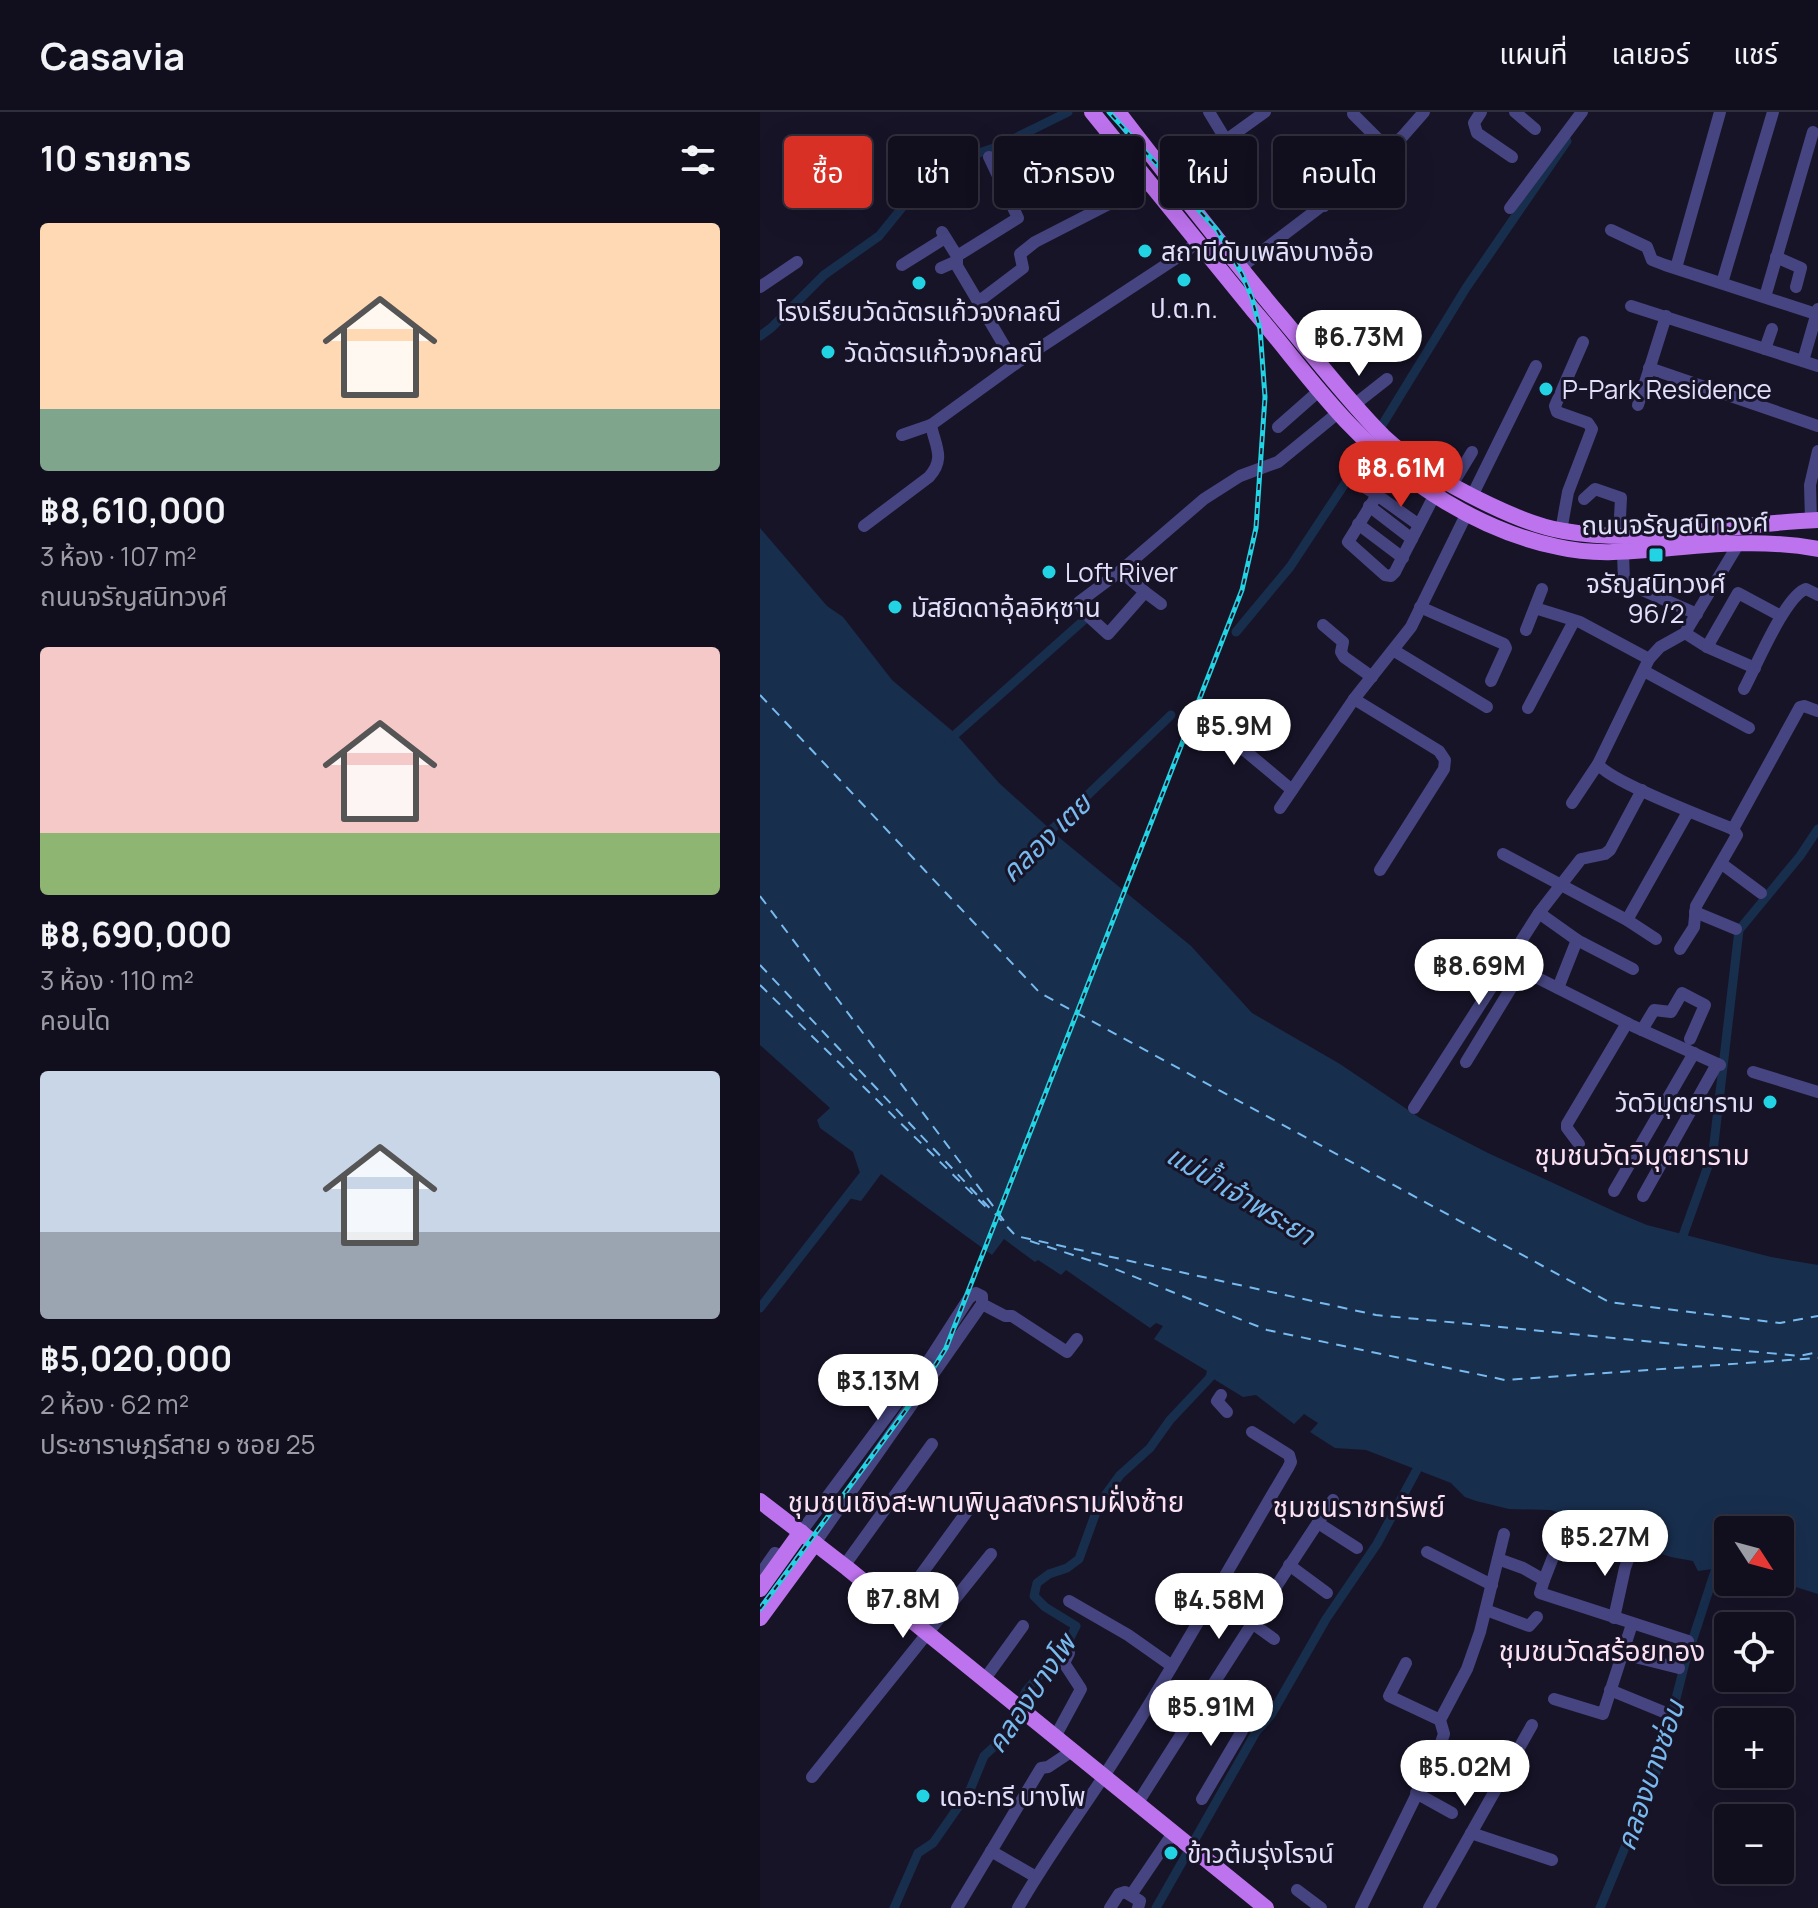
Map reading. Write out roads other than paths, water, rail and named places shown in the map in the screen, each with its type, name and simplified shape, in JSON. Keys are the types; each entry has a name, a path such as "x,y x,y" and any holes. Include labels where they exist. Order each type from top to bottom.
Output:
{"main road":[{"name":"ถนนจรัญสนิทวงศ์","path":"1118,112 1160,166"},
{"name":"ถนนจรัญสนิทวงศ์","path":"1093,113 1173,211 1240,268 1346,408 1357,432 1378,438 1472,496 1518,517 1561,531 1621,544 1739,543 1818,549"},
{"path":"1173,211 1177,208"},
{"name":"ถนนจรัญสนิทวงศ์","path":"1190,208 1203,235 1320,390 1346,408 1378,438 1410,478 1467,513 1527,539 1584,551 1766,525 1816,523"},
{"path":"760,1501 1265,1908"},
{"path":"763,1578 808,1538"},
{"path":"760,1618 808,1538"}],"street":[{"path":"1209,112 1224,136"},
{"path":"1232,136 1265,112"},
{"path":"1401,136 1424,112"},
{"path":"1481,112 1474,123 1477,133 1512,157"},
{"path":"1515,112 1535,129"},
{"path":"1510,208 1582,112"},
{"path":"1676,268 1720,112"},
{"path":"1722,283 1773,112"},
{"path":"1353,114 1375,136"},
{"path":"1765,297 1813,132"},
{"path":"989,157 994,168"},
{"path":"978,302 1023,268 1020,254 1035,242 1150,183"},
{"path":"941,268 1018,218 1013,208"},
{"path":"1240,268 1321,208"},
{"path":"1611,230 1650,248 1652,260 1817,311 1803,361"},
{"path":"902,265 944,235 957,258 957,266 1015,364"},
{"path":"902,435 931,425 1015,364 1187,251 1203,235"},
{"path":"1776,257 1801,268 1796,287"},
{"path":"760,287 797,262"},
{"path":"1631,306 1818,366"},
{"path":"1638,405 1666,316"},
{"path":"1765,349 1772,329"},
{"path":"1561,531 1568,492 1592,429 1588,423 1557,412 1555,406 1583,342"},
{"path":"1472,496 1536,366"},
{"path":"1649,368 1818,426"},
{"path":"1145,592 1108,634 1085,613 1079,602 1204,499 1240,476 1278,462 1387,379"},
{"path":"1278,427 1320,390"},
{"path":"864,526 938,467 931,425"},
{"path":"1816,523 1810,485 1818,451"},
{"path":"1452,485 1472,452"},
{"path":"1361,485 1412,539"},
{"path":"1584,499 1595,489 1621,498 1624,582 1697,614"},
{"path":"1373,501 1348,542 1385,575 1391,576 1435,494"},
{"path":"1373,501 1419,525"},
{"path":"1280,808 1354,699 1411,627 1467,513"},
{"path":"1358,524 1403,558"},
{"path":"1572,803 1598,764 1647,665 1660,647 1685,633 1739,543"},
{"path":"1120,571 1161,604"},
{"path":"1717,580 1781,616"},
{"path":"1526,630 1542,589"},
{"path":"1744,689 1781,616 1802,589 1818,595"},
{"path":"1707,647 1738,593"},
{"path":"1420,607 1504,644 1506,648 1491,681"},
{"path":"1535,608 1574,621 1749,728"},
{"path":"1528,708 1574,621"},
{"path":"1323,625 1343,642 1341,652 1344,657 1372,677"},
{"path":"1685,633 1707,647 1755,668"},
{"path":"1393,650 1487,707"},
{"path":"1354,699 1439,751 1446,764 1380,870"},
{"path":"1733,829 1800,707 1818,711"},
{"path":"1200,713 1292,790"},
{"path":"1598,764 1601,769 1642,790 1733,829 1737,835 1695,912 1694,927 1680,949"},
{"path":"1414,1108 1539,913 1584,856 1605,854 1610,850 1642,790"},
{"path":"1627,920 1688,812"},
{"path":"1503,854 1627,920 1656,939"},
{"path":"1722,864 1761,893"},
{"path":"1695,912 1736,929"},
{"path":"1539,913 1577,940 1633,969"},
{"path":"1558,988 1577,940"},
{"path":"1466,1062 1522,970 1719,1065 1643,1196"},
{"path":"1642,1030 1654,1010 1671,1012 1682,993 1705,1005 1690,1039"},
{"path":"1579,1144 1567,1124 1627,1023"},
{"path":"1614,1191 1694,1053"},
{"path":"1753,1072 1818,1092"},
{"path":"808,1538 982,1304 1005,1316 1012,1316 1067,1352 1077,1339"},
{"path":"1221,1395 1217,1401 1227,1412"},
{"path":"1018,1908 1172,1666 1291,1462 1289,1455 1252,1432"},
{"path":"844,1566 932,1444"},
{"path":"1137,1804 1250,1624 1333,1500"},
{"path":"896,1609 971,1506"},
{"path":"1568,1519 1538,1590 1540,1593 1688,1641"},
{"path":"1318,1523 1357,1548"},
{"path":"1361,1908 1438,1751 1444,1734 1440,1720 1467,1669 1486,1610 1504,1534"},
{"path":"1614,1618 1632,1549"},
{"path":"1427,1552 1492,1585"},
{"path":"763,1578 775,1553"},
{"path":"812,1777 991,1554"},
{"path":"1498,1559 1544,1580"},
{"path":"1289,1565 1327,1593"},
{"path":"1213,1595 1274,1639"},
{"path":"1069,1601 1128,1635 1172,1666"},
{"path":"1486,1610 1529,1626 1537,1617"},
{"path":"1554,1699 1602,1714 1632,1624"},
{"path":"984,1680 1023,1626"},
{"path":"1055,1737 1081,1689 1064,1663 1069,1653"},
{"path":"1623,1654 1679,1668"},
{"path":"1406,1663 1389,1696 1440,1720"},
{"path":"1610,1690 1666,1713"},
{"path":"1202,1799 1242,1731 1240,1724 1204,1701"},
{"path":"1429,1908 1532,1725"},
{"path":"957,1908 1041,1768 1048,1767 1072,1751"},
{"path":"1416,1793 1452,1813"},
{"path":"1471,1833 1552,1860"},
{"path":"1131,1895 1185,1843"},
{"path":"991,1851 1036,1877"},
{"path":"1297,1890 1321,1908"},
{"path":"1110,1908 1119,1894 1125,1892 1140,1901 1138,1908"}],"water":[{"name":"แม่น้ำเจ้าพระยา","path":"760,528 827,606 843,617 892,680 956,734 999,783 1061,839 1191,946 1252,1013 1340,1064 1420,1118 1618,1213 1647,1225 1771,1257 1818,1265 1818,1594 1794,1586 1794,1516 1714,1516 1714,1569 1698,1571 1693,1561 1631,1544 1614,1532 1551,1510 1509,1509 1476,1501 1465,1497 1451,1483 1366,1450 1335,1448 1310,1432 1318,1423 1304,1414 1294,1424 1256,1395 1243,1397 1212,1378 1204,1381 1207,1371 1154,1339 1163,1326 1156,1323 1150,1328 1066,1270 1061,1275 1038,1260 1035,1262 1004,1239 992,1255 881,1174 861,1201 848,1198 854,1194 862,1179 853,1152 820,1128 817,1120 830,1108 760,1045"}],"waterway":[{"path":"760,336 824,275 879,236 918,188 946,164 997,147 1068,112"},
{"name":"คลอง เตย","path":"1236,632 1290,567 1365,453 1466,288 1567,141"},
{"path":"949,740 1084,620"},
{"name":"คลอง เตย","path":"1044,837 1171,715"},
{"path":"1680,1244 1713,1152 1739,930 1800,856 1818,829"},
{"path":"760,1308 869,1168"},
{"name":"คลองบางโพ","path":"894,1908 918,1853 933,1843 945,1826 970,1790 984,1756 998,1743 1011,1723 1026,1691 1068,1642 1076,1626 1045,1607 1034,1596 1037,1583 1079,1559 1099,1504 1120,1475 1150,1448 1170,1420 1218,1369"},
{"path":"1156,1908 1256,1732 1271,1715 1326,1619 1377,1544 1421,1462"},
{"name":"คลองบางซ่อน","path":"1600,1908 1659,1765 1685,1663 1714,1574"}],"railway":[{"path":"760,1609 916,1396 946,1348 1242,590 1256,528 1265,397 1260,329 1252,298 1217,230 1109,112"}],"place":[{"name":"สถานีดับเพลิงบางอ้อ","path":"1145,251"},
{"name":"ป.ต.ท.","path":"1184,280"},
{"name":"โรงเรียนวัดฉัตรแก้วจงกลณี","path":"919,283"},
{"name":"วัดฉัตรแก้วจงกลณี","path":"828,352"},
{"name":"P-Park Residence","path":"1546,389"},
{"name":"จรัญสนิทวงศ์ 96/2","path":"1656,555"},
{"name":"Loft River","path":"1049,572"},
{"name":"มัสยิดดาอุ้ลอิหุซาน","path":"895,607"},
{"name":"วัดวิมุตยาราม","path":"1770,1102"},
{"name":"เดอะทรี บางโพ","path":"923,1796"},
{"name":"ข้าวต้มรุ่งโรจน์","path":"1171,1853"}],"district":[{"name":"ชุมชนวัดวิมุตยาราม","path":"1642,1154"},
{"name":"ชุมชนเชิงสะพานพิบูลสงครามฝั่งซ้าย","path":"986,1501"},
{"name":"ชุมชนราชทรัพย์","path":"1359,1506"},
{"name":"ชุมชนวัดสร้อยทอง","path":"1602,1650"}]}
